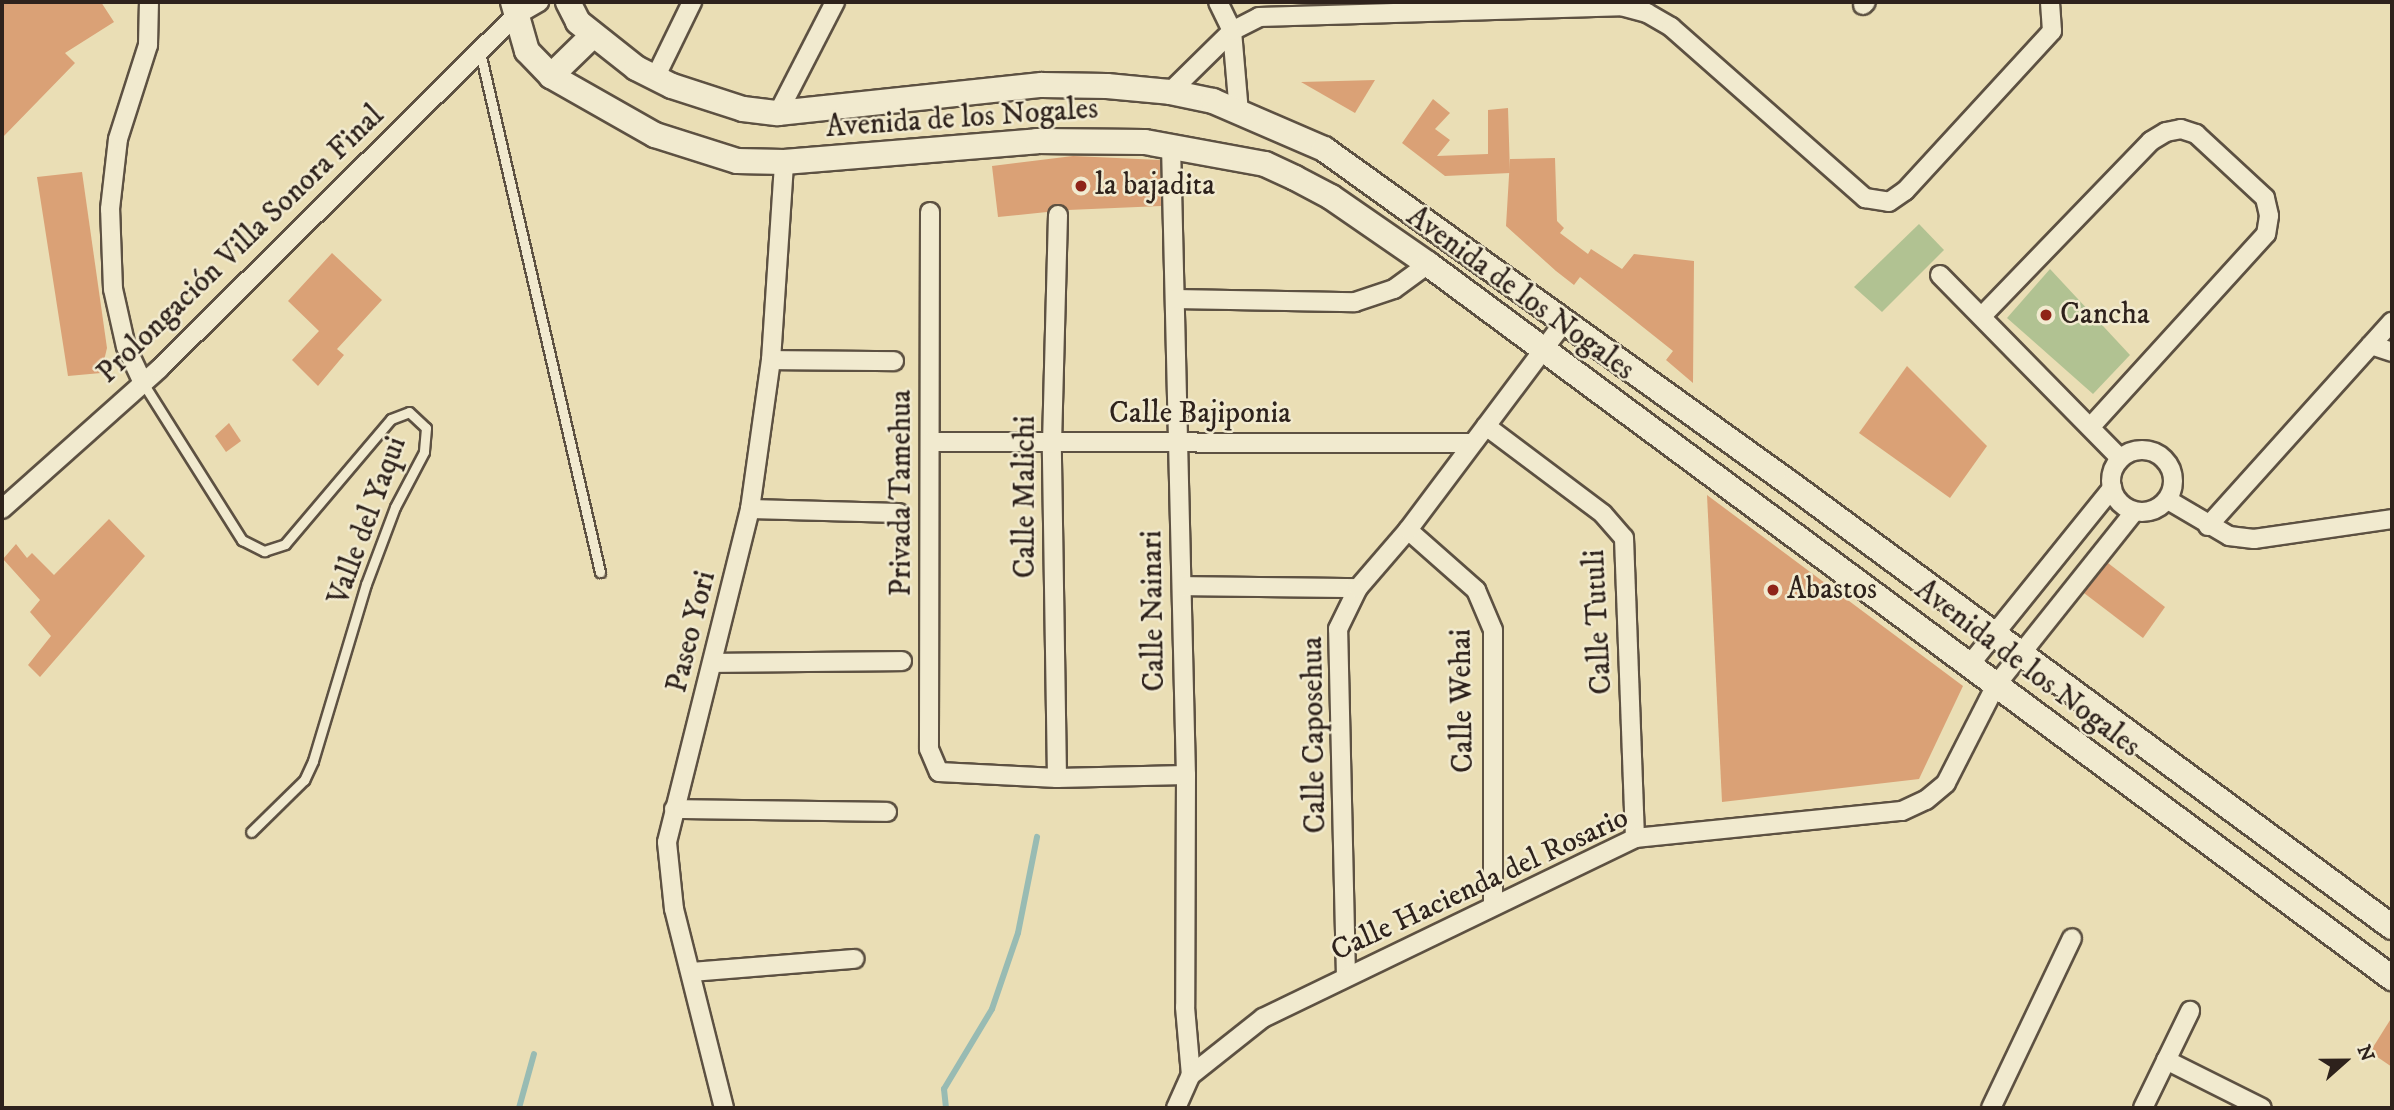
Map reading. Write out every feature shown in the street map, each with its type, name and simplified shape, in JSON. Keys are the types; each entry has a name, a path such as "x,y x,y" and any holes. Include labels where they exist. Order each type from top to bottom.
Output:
{"main road":[{"name":"Avenida de los Nogales","path":"568,2 578,22 655,78 710,100 778,113 1042,85 1170,92 1239,112 1324,149 1366,175 1996,633 2392,927"},
{"name":"Avenida de los Nogales","path":"514,9 527,51 551,76 609,114 695,151 737,161 784,162 1037,141 1171,145 1265,164 1296,178 1331,197 1428,264 2392,978"},
{"path":"551,76 593,35"}],"street":[{"path":"143,383 126,347 113,289 110,209 118,138 148,45 149,2"},
{"name":"Prolongación Villa Sonora Final","path":"2,509 143,383 480,50 514,9 540,2"},
{"path":"655,78 692,2"},
{"path":"778,113 835,2"},
{"path":"1218,2 1232,31 1239,112"},
{"path":"1170,92 1232,31 1259,17 1342,7 1578,4 1621,6 1647,13 1671,27 1865,198 1889,202 1905,191 2052,31 2050,2"},
{"path":"1982,316 2151,141 2166,132 2181,129 2196,134 2265,198 2269,216 2266,234 2091,425"},
{"name":"Calle Nainari","path":"1171,145 1186,775 1185,1007 1191,1075"},
{"name":"Paseo Yori","path":"724,1108 667,873 667,842 714,663 750,509 771,360 784,162"},
{"name":"Privada Tamehua","path":"930,212 929,749 939,772 1057,778"},
{"name":"Calle Malichi","path":"1057,778 1052,444 1058,215"},
{"path":"1175,299 1354,302 1394,289 1428,264"},
{"path":"1940,275 2091,425 2120,458"},
{"name":"Calle Caposehua","path":"1346,977 1338,629 1358,588 1408,530 1565,321"},
{"path":"2208,526 2392,322"},
{"path":"2371,345 2392,352"},
{"path":"771,360 894,361"},
{"name":"Calle Tutuli","path":"1486,426 1603,514 1624,538 1635,838"},
{"name":"Calle Bajiponia","path":"930,442 1052,444 1178,440 1471,443"},
{"path":"2134,450 2149,450 2163,457 2173,478 2168,499 2147,512 2134,512 2120,503 2112,488 2112,472 2120,458 2134,450"},
{"path":"1970,663 2112,488"},
{"path":"2168,499 2208,526 2229,536 2254,538 2392,519"},
{"path":"750,509 899,513"},
{"name":"Calle Hacienda del Rosario","path":"1176,1108 1191,1075 1263,1018 1635,838 1902,811 1926,800 1946,783 1996,685 2134,512"},
{"name":"Calle Wehai","path":"1408,530 1476,590 1493,630 1493,905"},
{"path":"1182,586 1358,588"},
{"path":"714,663 902,661"},
{"path":"1057,778 1186,775"},
{"path":"674,809 887,812"},
{"path":"1991,1108 2072,938"},
{"path":"691,972 854,959"},
{"path":"2143,1108 2190,1010"},
{"path":"2166,1060 2262,1108"}],"lane":[{"path":"480,50 600,572"},
{"name":"Valle del Yaqui","path":"143,383 242,540 264,551 285,544 391,419 409,412 426,428 424,452 395,507 366,584 313,761 304,780 251,832"}],"green space":[{"path":"1919,224 1944,250 1882,312 1854,287"},
{"path":"2050,269 2130,355 2093,394 2007,318"}],"building":[{"path":"2,2 101,2 114,22 65,53 75,63 2,138"},
{"path":"1375,80 1355,113 1301,82"},
{"path":"1433,99 1450,113 1435,129 1450,140 1437,156 1488,154 1488,110 1508,108 1510,173 1445,176 1402,143"},
{"name":"la bajadita","path":"1073,156 1160,160 1161,206 1068,210 1058,204 1047,212 998,217 992,166"},
{"path":"1555,158 1557,221 1564,228 1560,233 1588,254 1591,249 1622,269 1634,254 1694,261 1693,383 1666,360 1673,351 1580,277 1574,285 1506,226 1510,159"},
{"path":"82,172 107,348 101,373 68,376 37,177"},
{"path":"332,253 382,300 337,349 344,355 318,386 292,360 319,331 288,301"},
{"path":"1907,366 1987,446 1950,498 1859,433"},
{"path":"229,423 241,441 226,452 215,436"},
{"name":"Abastos","path":"1707,495 1963,686 1919,779 1722,802"},
{"path":"109,519 145,556 40,677 28,665 51,636 30,612 40,600 3,559 16,544 27,558 32,553 54,575"},
{"path":"2108,563 2165,607 2143,638 2084,593"},
{"path":"2392,1017 2392,1067 2370,1052"}],"waterway":[{"path":"946,1108 944,1089 992,1009 1018,933 1037,837"},
{"path":"519,1108 534,1054"}],"place":[{"name":"la bajadita","path":"1081,186"},
{"name":"Cancha","path":"2046,315"},
{"name":"Abastos","path":"1773,590"}]}
